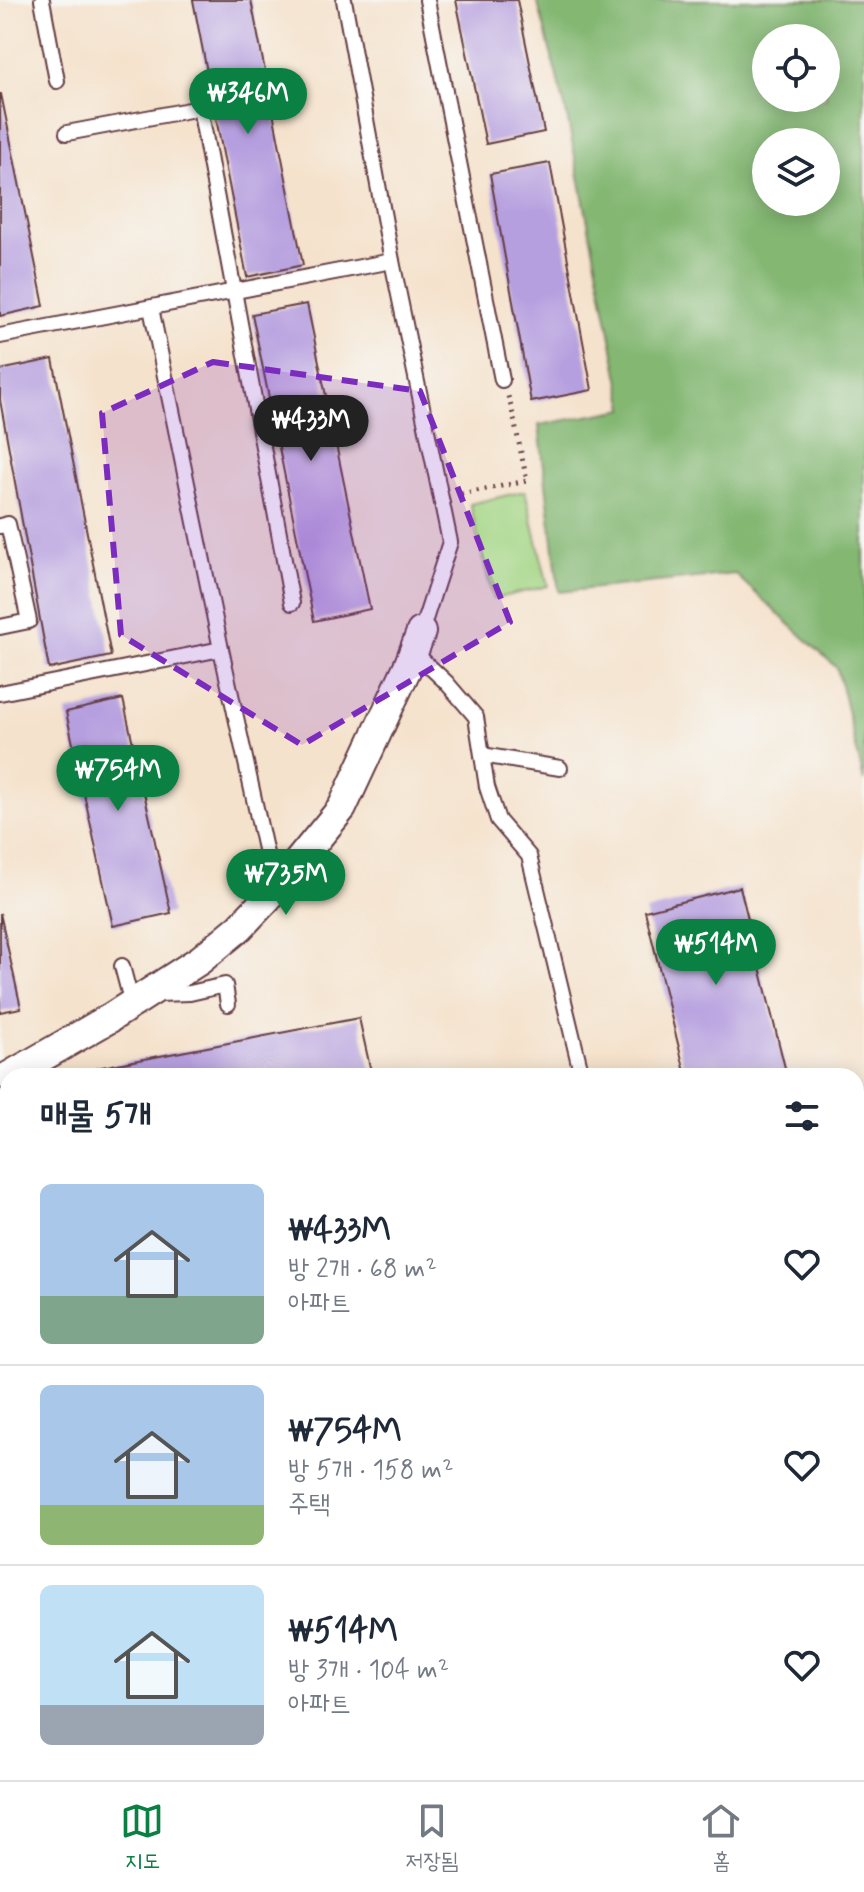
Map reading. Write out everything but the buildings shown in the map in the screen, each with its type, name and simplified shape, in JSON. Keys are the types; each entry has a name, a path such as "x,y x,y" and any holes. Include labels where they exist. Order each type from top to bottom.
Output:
{"street":[{"path":"23,1068 200,960 240,927 274,891 342,808 418,642"}],"lane":[{"path":"42,0 57,81"},
{"path":"344,0 392,261 450,542 418,642 476,717 487,787 498,820 529,856 580,1068"},
{"path":"427,0 502,380"},
{"path":"67,133 200,108 292,603"},
{"path":"0,336 392,261"},
{"path":"151,308 274,891"},
{"path":"0,526 8,524 29,621 0,627"},
{"path":"0,693 221,649"},
{"path":"482,755 560,768"},
{"path":"122,966 139,999 225,985 228,1004"}],"path":[{"path":"441,499 527,481 512,410 502,380"}],"highlighted area":[{"path":"213,362 420,391 510,622 302,745 121,635 102,413"}],"green space":[{"path":"537,0 864,0 864,781 837,668 735,574 559,592 539,425 625,409 566,111"},
{"path":"525,491 548,586 493,599 470,504"}]}
